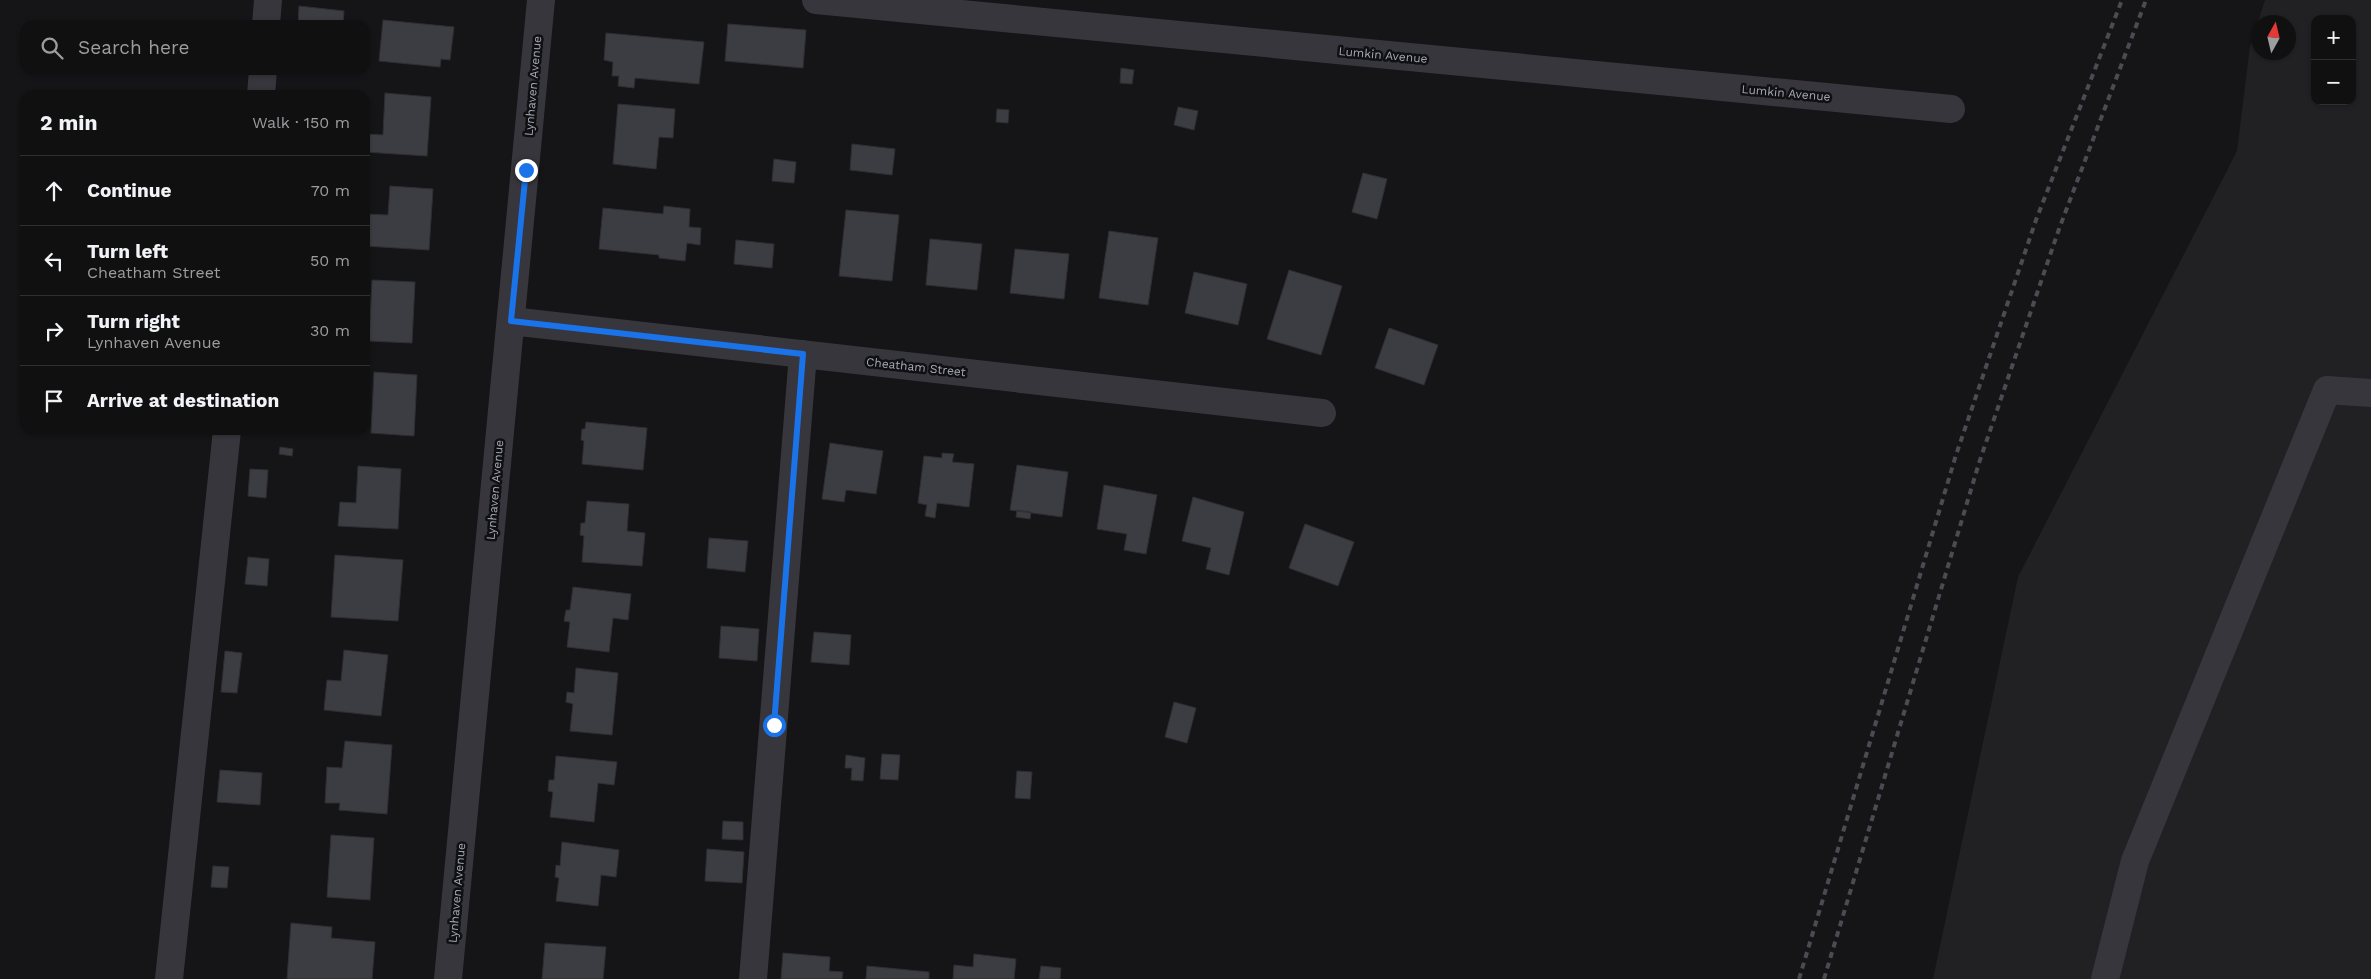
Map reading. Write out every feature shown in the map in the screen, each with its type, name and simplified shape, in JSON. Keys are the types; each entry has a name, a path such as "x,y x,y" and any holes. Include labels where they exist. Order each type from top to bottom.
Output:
{"street":[{"path":"266,20 268,0"},
{"name":"Lynhaven Avenue","path":"448,979 542,0"},
{"name":"Lumkin Avenue","path":"816,0 1950,109"},
{"path":"261,90 263,75"},
{"name":"Cheatham Street","path":"511,321 1322,413"},
{"path":"754,979 803,354"},
{"path":"2105,979 2135,861 2327,390 2371,392"},
{"path":"169,979 226,435"}],"shaded area":[{"path":"2265,0 2371,0 2371,979 1933,979 2018,577 2237,151 2251,43 2251,60 2296,60 2296,15 2260,15"}],"building":[{"path":"299,6 344,11 343,20 298,20"},
{"path":"383,20 454,27 450,60 441,59 440,67 379,61"},
{"path":"728,24 806,30 803,68 725,61"},
{"path":"606,33 704,42 699,84 635,78 634,88 618,86 619,76 612,76 613,62 604,60"},
{"path":"1121,68 1134,70 1132,84 1120,83"},
{"path":"385,93 431,97 427,156 370,152 370,134 383,135"},
{"path":"618,104 675,109 673,138 659,137 656,169 613,164"},
{"path":"1178,107 1198,111 1194,130 1174,125"},
{"path":"997,109 1009,110 1008,123 996,122"},
{"path":"852,144 895,149 892,175 850,170"},
{"path":"774,159 796,162 794,183 772,181"},
{"path":"1363,173 1387,179 1377,219 1352,212"},
{"path":"390,186 433,189 429,250 370,246 370,214 388,215"},
{"path":"664,206 690,209 689,227 701,228 700,245 687,243 685,261 659,258 659,255 599,249 603,208 663,214"},
{"path":"846,210 899,215 892,281 839,276"},
{"path":"1109,231 1158,238 1148,305 1099,298"},
{"path":"930,239 982,244 977,290 926,285"},
{"path":"736,240 774,244 772,268 734,264"},
{"path":"1015,249 1069,254 1064,299 1010,293"},
{"path":"1289,270 1342,286 1321,355 1267,339"},
{"path":"1194,272 1247,284 1238,325 1185,313"},
{"path":"372,280 415,282 412,343 370,341"},
{"path":"1389,328 1438,345 1424,385 1375,368"},
{"path":"374,372 417,375 414,436 371,433"},
{"path":"586,422 647,428 643,470 582,464 584,441 581,440 582,429 585,429"},
{"path":"830,443 883,451 876,494 846,490 844,502 822,499"},
{"path":"280,447 293,449 292,456 279,454"},
{"path":"942,453 954,454 952,462 974,464 969,507 937,503 935,518 925,516 927,505 918,503 924,456 942,458"},
{"path":"1017,465 1068,472 1062,517 1010,510"},
{"path":"358,466 401,469 398,529 338,526 340,502 356,503"},
{"path":"250,469 268,470 266,498 248,496"},
{"path":"1104,485 1157,495 1146,554 1124,550 1127,534 1097,529"},
{"path":"1193,497 1244,512 1229,575 1206,569 1211,548 1182,541"},
{"path":"587,501 629,504 627,531 645,533 642,566 582,562 584,536 580,535 581,523 585,523"},
{"path":"1017,510 1031,512 1030,519 1016,517"},
{"path":"1305,524 1354,542 1338,586 1289,568"},
{"path":"709,538 748,541 745,572 707,568"},
{"path":"335,555 403,560 398,621 331,617"},
{"path":"248,557 269,559 267,586 245,584"},
{"path":"573,587 631,594 628,620 613,618 609,652 567,647 570,622 564,621 566,610 570,610"},
{"path":"721,626 759,629 757,661 719,658"},
{"path":"814,632 851,635 849,665 811,662"},
{"path":"344,650 388,655 381,716 324,710 327,680 341,681"},
{"path":"225,651 242,653 237,693 221,692"},
{"path":"576,668 618,673 612,735 570,731 573,704 566,702 567,692 574,693"},
{"path":"1174,702 1196,708 1187,743 1165,737"},
{"path":"345,741 392,745 387,814 339,810 340,803 325,803 327,767 342,768"},
{"path":"882,754 900,755 898,780 880,779"},
{"path":"846,755 865,758 863,781 851,780 852,768 845,768"},
{"path":"556,756 617,762 614,785 598,783 594,822 550,817 553,792 548,791 549,780 554,780"},
{"path":"220,770 262,773 260,805 217,802"},
{"path":"1017,771 1032,772 1030,799 1015,798"},
{"path":"723,821 743,822 743,840 722,839"},
{"path":"331,835 374,838 370,900 327,897"},
{"path":"562,842 619,850 616,877 601,875 598,906 556,901 559,878 555,877 556,865 560,866"},
{"path":"707,849 744,852 742,883 705,881"},
{"path":"213,866 229,867 227,888 211,887"},
{"path":"291,923 332,927 331,938 375,942 372,979 287,979"},
{"path":"545,943 606,947 603,979 542,979"},
{"path":"783,953 830,957 829,971 843,972 842,979 781,979"},
{"path":"974,954 1016,959 1014,979 953,979 954,965 973,967"},
{"path":"867,966 929,972 929,979 866,979"},
{"path":"1041,966 1061,968 1060,979 1039,979"}],"railway":[{"path":"1799,979 1956,455 2036,220 2122,0"},
{"path":"1824,979 1979,463 2059,229 2146,0"}],"route":[{"path":"526,170 511,321 803,354 774,725"}]}
